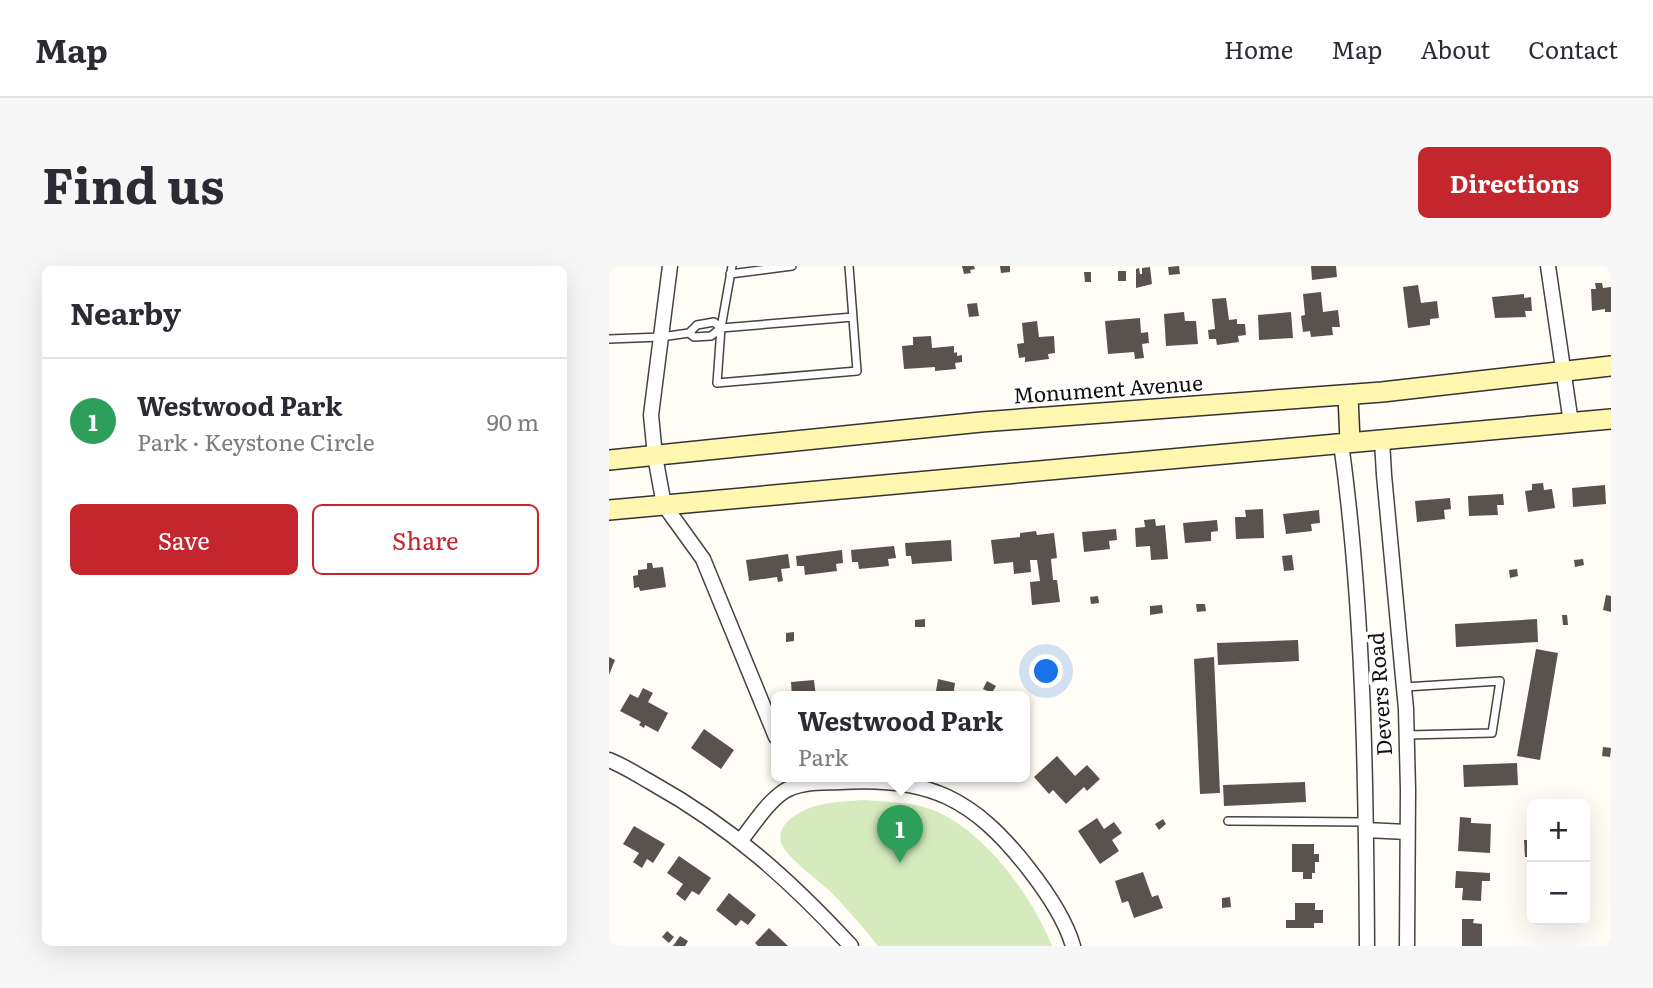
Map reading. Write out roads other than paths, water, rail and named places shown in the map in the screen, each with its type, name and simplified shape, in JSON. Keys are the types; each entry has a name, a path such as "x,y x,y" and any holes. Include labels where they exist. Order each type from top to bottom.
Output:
{"street":[{"path":"670,266 651,415 664,505 703,559 771,725"},
{"path":"1548,266 1571,423"},
{"name":"Monument Avenue","path":"609,460 981,422 1348,395 1611,366"},
{"path":"1345,443 1348,395"},
{"path":"609,510 1611,419"},
{"name":"Devers Road","path":"1383,440 1404,687 1407,946"},
{"name":"Devers Road","path":"1345,443 1361,661 1367,946"},
{"path":"609,760 682,799 741,840 798,890 851,946"},
{"path":"741,840 775,799 794,782"},
{"path":"887,782 940,793 958,801 993,827 1037,879 1062,919 1073,946"},
{"path":"1366,826 1406,832"}],"lane":[{"path":"792,266 731,270 721,328 717,383 857,371 849,266"},
{"path":"689,333 694,337 711,337 721,328 853,317"},
{"path":"609,340 689,333 697,325 703,324 714,323 721,328"},
{"path":"1404,687 1500,681 1492,733 1406,736"},
{"path":"1228,821 1366,826"}],"place":[{"name":"Westwood Park","path":"900,863"}]}
